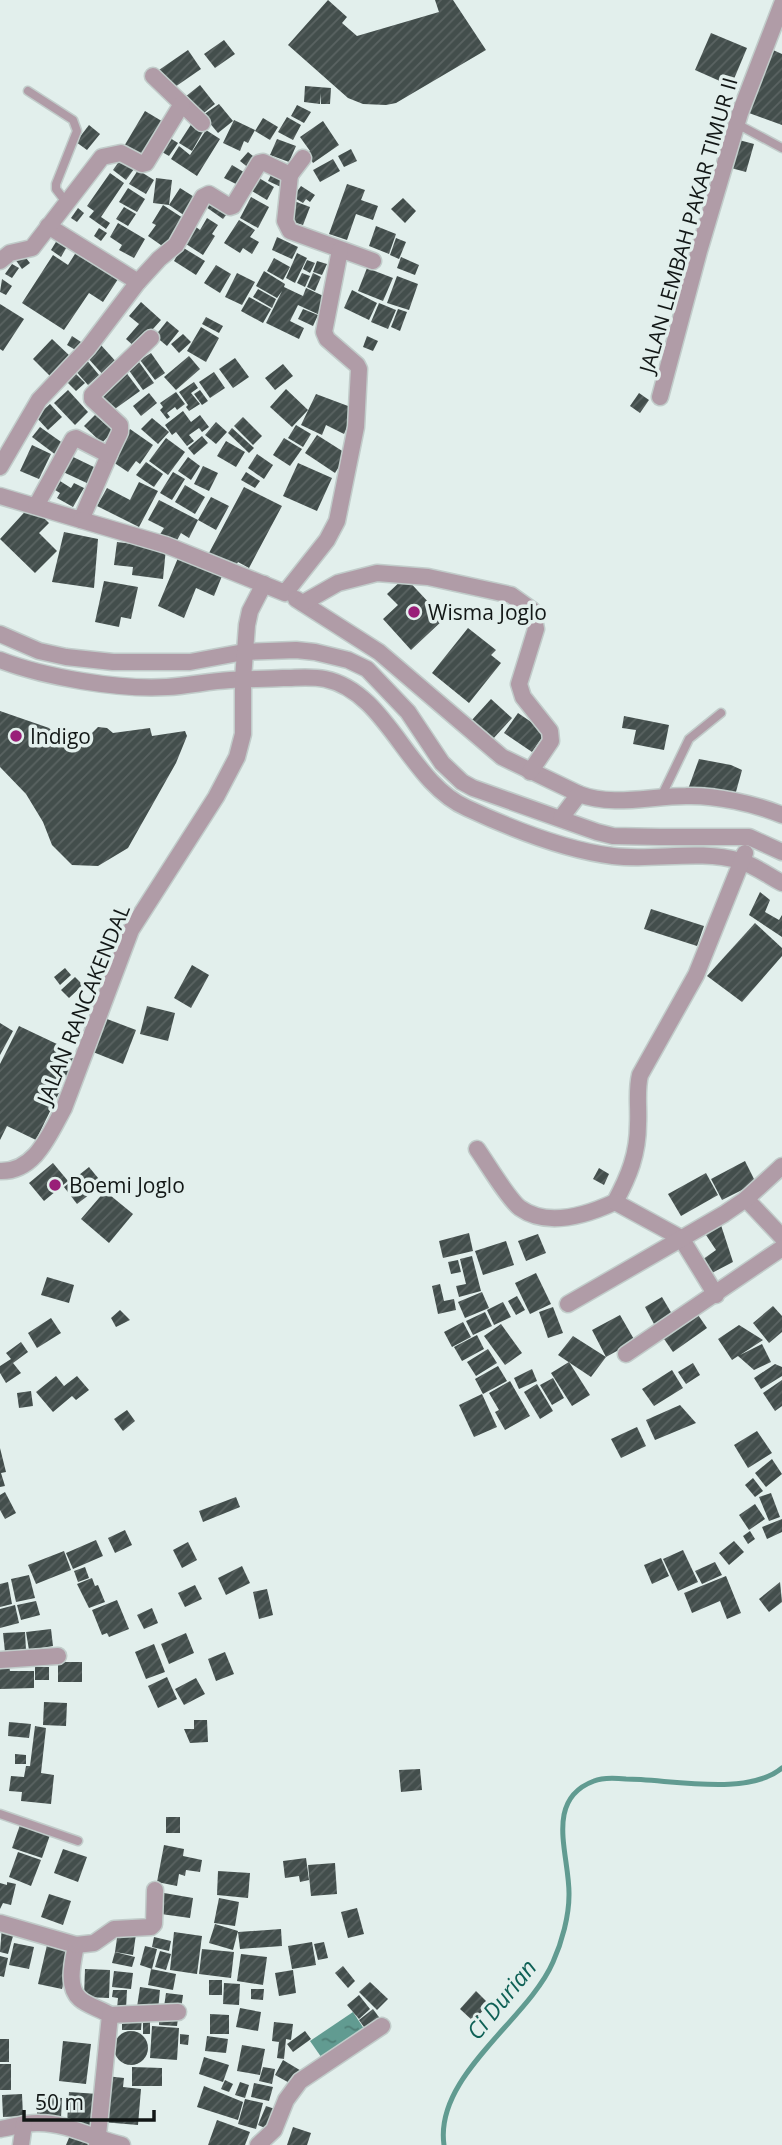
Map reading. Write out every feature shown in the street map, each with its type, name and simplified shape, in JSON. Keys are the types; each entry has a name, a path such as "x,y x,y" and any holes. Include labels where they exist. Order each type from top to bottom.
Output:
{"street":[{"name":"JALAN LEMBAH PAKAR TIMUR II","path":"660,397 737,124 778,29 782,4"},
{"path":"153,76 202,123"},
{"path":"0,261 10,253 32,248 102,157 121,153 142,164 146,163 182,103"},
{"path":"303,158 290,175 286,228 373,261"},
{"path":"0,467 39,400 88,348 138,282 176,245 206,194 233,206 256,166 264,162 290,175"},
{"path":"48,226 138,282"},
{"path":"285,593 327,540 337,522 354,441 359,369 327,339 324,332 340,250"},
{"path":"81,520 120,432 120,425 92,399 92,395 151,338"},
{"path":"36,506 73,439 76,438 109,455"},
{"path":"0,496 166,545 285,593 379,652 502,757 579,794 601,801 697,796 763,807 782,815"},
{"path":"303,603 338,583 377,573 428,577 511,595 532,610 536,629 519,684 523,697 550,731 551,741 530,772"},
{"name":"JALAN RANCAKENDAL","path":"0,1171 20,1168 35,1157 51,1131 64,1108 131,930 231,772 243,734 244,652 250,611 264,584"},
{"path":"0,634 39,651 113,662 190,662 244,652 316,652 358,663 408,712 442,764 473,788 613,836 749,837 782,852"},
{"path":"0,660 51,674 130,686 166,687 243,679 315,677 338,682 353,689 368,702 417,765 440,789 464,807 554,841 615,856 714,856 743,861 782,883"},
{"path":"464,807 473,788"},
{"path":"561,818 579,794"},
{"path":"502,823 511,803"},
{"path":"477,1149 518,1207 534,1215 573,1218 615,1202 631,1171 637,1148 637,1087 640,1075 696,975 743,861 749,837"},
{"path":"569,1304 746,1199 782,1166"},
{"path":"746,1199 782,1237"},
{"path":"615,1202 681,1238 716,1295"},
{"path":"626,1354 782,1248"},
{"path":"0,1660 58,1656"},
{"path":"0,1923 76,1945 94,1943 114,1929 151,1927 154,1924 155,1890"},
{"path":"76,1945 71,1975 80,2000 110,2015 178,2012"},
{"path":"98,2142 101,2087 110,2015"},
{"path":"258,2145 274,2130 286,2100 300,2081 382,2026"},
{"path":"0,2129 39,2122 57,2125 98,2142 122,2145"},
{"path":"21,2145 24,2124"}],"lane":[{"path":"28,91 73,120 77,131 56,184 56,189 66,202"},
{"path":"737,124 782,148"},
{"path":"661,797 689,739 721,713"},
{"path":"0,1814 78,1841"}],"water":[{"path":"353,2012 368,2035 326,2064 310,2041"}],"building":[{"path":"328,0 347,17 342,23 357,36 439,12 435,0 453,0 486,50 396,103 363,104 348,98 288,45"},
{"path":"711,33 747,48 731,86 695,70"},
{"path":"224,40 235,54 215,68 204,54"},
{"path":"188,50 201,69 172,89 159,70"},
{"path":"773,50 782,54 782,125 749,113"},
{"path":"200,85 215,104 200,116 185,97"},
{"path":"305,86 331,88 330,104 321,104 320,93 320,104 304,102"},
{"path":"219,104 233,121 218,133 203,115"},
{"path":"297,105 311,112 304,123 291,116"},
{"path":"145,111 165,123 143,160 123,148"},
{"path":"287,117 301,125 293,140 278,132"},
{"path":"263,118 278,127 270,140 255,131"},
{"path":"234,120 255,130 248,143 244,141 240,151 223,143"},
{"path":"323,121 339,145 313,163 307,153 310,151 300,137"},
{"path":"192,123 204,130 192,151 179,143"},
{"path":"89,125 100,134 87,150 76,142"},
{"path":"206,130 220,139 197,176 171,159 179,146 190,155"},
{"path":"170,138 178,143 169,156 162,152"},
{"path":"277,139 296,146 289,162 270,155"},
{"path":"739,140 754,144 746,172 731,168"},
{"path":"351,149 357,161 344,167 338,156"},
{"path":"248,152 258,160 250,169 240,161"},
{"path":"333,159 340,171 320,182 313,170"},
{"path":"120,160 134,169 126,180 113,170"},
{"path":"232,165 247,174 240,186 224,178"},
{"path":"274,169 286,174 281,187 268,181"},
{"path":"138,170 154,180 146,194 129,184"},
{"path":"110,173 124,183 101,217 110,223 106,229 89,217 94,211 87,206"},
{"path":"156,178 172,180 169,205 153,203"},
{"path":"259,178 274,187 267,200 252,191"},
{"path":"347,184 365,190 361,200 378,206 373,220 356,214 347,240 329,234"},
{"path":"301,186 315,195 310,202 306,199 303,203 293,197"},
{"path":"128,188 145,199 137,212 119,202"},
{"path":"180,188 199,200 188,218 169,205"},
{"path":"251,197 269,207 258,228 240,218"},
{"path":"213,198 230,210 223,219 206,207"},
{"path":"403,198 416,211 405,223 391,209"},
{"path":"294,201 310,207 303,225 287,220"},
{"path":"163,205 186,220 168,250 148,236 156,225 152,223"},
{"path":"124,207 136,214 128,226 116,219"},
{"path":"78,208 84,213 77,222 71,218"},
{"path":"207,218 218,225 212,234 215,236 203,255 186,244 196,227 200,230"},
{"path":"239,220 255,230 250,237 259,242 252,254 243,248 240,253 224,243"},
{"path":"118,223 145,239 134,258 119,250 122,245 110,237"},
{"path":"376,226 396,234 389,254 369,246"},
{"path":"99,228 107,233 101,241 94,236"},
{"path":"59,237 69,243 61,257 51,250"},
{"path":"277,237 298,247 292,259 272,250"},
{"path":"396,238 406,242 399,259 390,255"},
{"path":"80,246 122,273 103,302 89,293 64,330 22,303 53,255 68,265"},
{"path":"182,247 205,261 196,275 174,261"},
{"path":"22,253 30,263 22,269 15,259"},
{"path":"297,253 307,258 295,283 286,278"},
{"path":"401,257 419,265 415,275 397,268"},
{"path":"274,258 290,267 283,280 267,271"},
{"path":"307,260 315,263 310,273 303,269"},
{"path":"317,261 327,264 322,275 313,272"},
{"path":"12,264 19,268 12,278 5,274"},
{"path":"216,265 231,274 220,293 204,283"},
{"path":"367,268 393,278 383,301 358,291"},
{"path":"264,271 285,284 284,287 303,296 306,288 330,299 322,316 298,305 290,321 304,328 299,339 266,323 282,291 277,298 256,286"},
{"path":"237,273 255,282 242,305 225,297"},
{"path":"302,273 310,276 305,287 297,283"},
{"path":"313,273 321,277 315,291 307,287"},
{"path":"397,276 418,284 409,310 387,303"},
{"path":"2,279 12,286 6,295 0,292"},
{"path":"258,289 276,299 272,308 253,297"},
{"path":"352,290 377,303 369,320 344,308"},
{"path":"249,297 271,309 263,323 241,311"},
{"path":"141,302 161,320 136,348 126,339 139,324 129,316"},
{"path":"379,303 396,310 388,329 371,322"},
{"path":"0,304 24,319 3,351 0,349"},
{"path":"303,309 318,315 313,326 298,319"},
{"path":"398,309 407,312 400,331 391,327"},
{"path":"206,317 223,326 219,333 202,324"},
{"path":"167,321 179,331 167,346 155,336"},
{"path":"201,327 219,338 206,362 187,351"},
{"path":"183,334 191,342 179,353 171,344"},
{"path":"72,336 84,344 79,352 67,345"},
{"path":"367,336 378,341 373,351 363,347"},
{"path":"52,339 72,358 53,379 33,359"},
{"path":"100,344 119,365 105,377 86,356"},
{"path":"151,353 165,373 155,380 140,360"},
{"path":"189,356 200,369 176,390 164,377"},
{"path":"85,358 99,375 88,385 73,368"},
{"path":"235,358 249,377 233,388 219,369"},
{"path":"139,362 154,383 143,390 128,369"},
{"path":"283,364 293,376 275,390 265,378"},
{"path":"71,369 85,383 76,391 63,378"},
{"path":"125,371 140,391 112,411 98,390"},
{"path":"214,372 225,388 210,398 199,382"},
{"path":"194,382 198,388 191,393 200,404 189,411 179,392"},
{"path":"286,389 308,410 292,427 270,407"},
{"path":"68,390 88,412 75,425 54,403"},
{"path":"200,390 208,401 202,405 194,394"},
{"path":"176,392 185,404 167,413 170,417 167,419 160,410 163,407 160,403"},
{"path":"149,393 157,403 141,416 133,406"},
{"path":"639,393 649,400 640,413 630,406"},
{"path":"316,394 356,409 344,434 326,425 322,435 301,425"},
{"path":"50,404 62,417 48,430 36,417"},
{"path":"183,411 191,422 200,415 209,427 202,432 199,428 189,435 194,441 187,446 176,432 172,435 165,425"},
{"path":"95,415 113,431 102,443 84,426"},
{"path":"243,417 262,436 253,445 234,426"},
{"path":"152,418 169,432 158,444 141,429"},
{"path":"216,422 227,432 216,444 205,435"},
{"path":"296,425 311,434 303,447 288,438"},
{"path":"40,427 64,444 56,455 32,437"},
{"path":"232,428 254,448 249,453 228,433"},
{"path":"130,429 153,445 140,464 136,461 128,472 110,460"},
{"path":"317,435 347,454 335,473 305,453"},
{"path":"202,436 208,443 194,455 188,448"},
{"path":"166,438 185,452 168,475 149,461"},
{"path":"284,438 302,449 290,466 273,455"},
{"path":"226,441 245,452 236,467 217,456"},
{"path":"32,445 51,454 39,479 20,471"},
{"path":"257,454 273,465 264,479 248,468"},
{"path":"69,455 96,468 89,484 61,471"},
{"path":"188,457 200,466 191,480 178,471"},
{"path":"146,462 163,474 154,487 136,475"},
{"path":"298,463 332,478 317,511 283,496"},
{"path":"203,466 218,473 209,491 194,484"},
{"path":"173,472 185,479 172,500 160,493"},
{"path":"246,472 260,481 255,488 241,480"},
{"path":"60,481 71,488 74,483 84,488 73,507 57,498 60,493 55,490"},
{"path":"139,482 158,491 139,527 97,506 107,488 130,500"},
{"path":"185,485 205,497 195,514 175,502"},
{"path":"244,487 282,506 249,568 238,562 235,567 209,553"},
{"path":"211,497 229,506 216,530 198,520"},
{"path":"159,500 198,520 189,538 181,533 175,544 159,536 164,528 148,520"},
{"path":"31,505 49,523 39,533 57,551 35,573 0,539"},
{"path":"64,532 98,539 94,588 52,582"},
{"path":"117,542 166,548 163,579 132,575 133,567 114,565"},
{"path":"178,558 222,576 214,596 196,588 184,618 158,606"},
{"name":"Wisma Joglo","path":"405,577 444,619 411,650 383,619 398,605 387,594"},
{"path":"104,581 138,587 131,619 121,617 119,627 95,622"},
{"path":"468,628 496,650 491,655 501,663 469,703 432,673"},
{"path":"491,699 512,718 492,740 471,721"},
{"path":"0,711 49,728 67,747 75,741 84,741 87,748 91,734 98,727 107,728 113,733 150,728 152,736 185,731 187,736 176,763 128,848 98,866 72,865 52,845 43,822 26,794 0,767"},
{"path":"518,713 546,732 532,752 504,733"},
{"path":"624,716 669,725 664,750 633,744 636,730 622,728"},
{"path":"699,759 731,765 742,770 734,799 687,792"},
{"path":"760,892 770,900 765,912 779,920 782,915 782,937 749,915"},
{"path":"651,909 704,926 697,946 644,929"},
{"path":"755,923 782,948 782,956 742,1002 707,976"},
{"path":"192,965 209,975 191,1008 174,998"},
{"path":"65,968 71,975 60,985 54,977"},
{"path":"75,977 83,985 69,998 61,990"},
{"path":"147,1006 175,1013 168,1041 140,1034"},
{"path":"107,1019 136,1030 123,1064 93,1052"},
{"path":"0,1023 13,1031 0,1055"},
{"path":"19,1026 78,1054 36,1140 7,1126 0,1140 0,1064"},
{"path":"745,1161 756,1183 722,1200 711,1179"},
{"path":"53,1163 68,1181 44,1201 29,1183"},
{"path":"89,1167 103,1184 77,1204 64,1187"},
{"path":"599,1168 609,1174 604,1185 593,1179"},
{"path":"706,1173 718,1195 681,1216 668,1194"},
{"path":"105,1191 133,1214 109,1243 81,1219"},
{"path":"720,1222 733,1262 708,1275 699,1262 716,1250 702,1229"},
{"path":"469,1233 473,1251 443,1258 439,1241"},
{"path":"538,1234 546,1253 526,1261 518,1241"},
{"path":"506,1241 514,1265 483,1275 475,1251"},
{"path":"472,1256 481,1291 459,1297 456,1286 466,1284 460,1259"},
{"path":"458,1260 461,1272 451,1274 448,1262"},
{"path":"536,1273 551,1304 530,1314 515,1283"},
{"path":"47,1277 74,1285 69,1303 41,1295"},
{"path":"440,1284 444,1301 454,1299 456,1310 438,1314 432,1286"},
{"path":"482,1292 489,1308 465,1318 458,1302"},
{"path":"517,1296 525,1310 516,1315 508,1301"},
{"path":"662,1297 672,1314 654,1324 645,1307"},
{"path":"503,1302 511,1317 494,1325 487,1310"},
{"path":"773,1306 782,1316 782,1332 769,1343 753,1323"},
{"path":"553,1307 563,1333 548,1338 539,1312"},
{"path":"120,1310 130,1320 116,1327 111,1318"},
{"path":"485,1312 492,1326 473,1335 466,1321"},
{"path":"696,1312 707,1328 673,1352 662,1336"},
{"path":"620,1315 635,1341 606,1357 592,1330"},
{"path":"51,1318 61,1333 37,1348 28,1333"},
{"path":"463,1322 471,1337 452,1347 444,1332"},
{"path":"501,1324 522,1353 505,1365 484,1336"},
{"path":"739,1325 763,1340 740,1355 762,1344 771,1362 754,1370 738,1356 732,1360 718,1339"},
{"path":"477,1335 484,1349 462,1361 454,1347"},
{"path":"573,1336 606,1357 591,1377 558,1355"},
{"path":"21,1342 28,1352 13,1363 21,1373 6,1383 0,1373 0,1366 11,1359 6,1353"},
{"path":"488,1349 497,1363 476,1376 467,1362"},
{"path":"569,1362 590,1395 572,1406 551,1373"},
{"path":"693,1363 700,1375 686,1384 678,1372"},
{"path":"775,1364 782,1367 782,1376 761,1389 754,1378"},
{"path":"498,1366 507,1381 483,1394 475,1379"},
{"path":"532,1369 537,1381 519,1389 514,1378"},
{"path":"672,1370 683,1388 654,1406 642,1389"},
{"path":"56,1376 64,1386 77,1376 89,1390 76,1400 72,1396 53,1412 36,1392"},
{"path":"553,1378 564,1398 552,1405 540,1385"},
{"path":"782,1380 782,1406 775,1411 763,1393"},
{"path":"510,1381 530,1416 505,1430 495,1412 499,1410 489,1393"},
{"path":"537,1384 553,1411 540,1419 524,1392"},
{"path":"31,1391 33,1406 19,1408 17,1393"},
{"path":"482,1394 497,1427 474,1437 459,1405"},
{"path":"680,1405 696,1423 655,1440 646,1420"},
{"path":"127,1410 135,1421 123,1431 114,1419"},
{"path":"637,1427 646,1446 621,1458 611,1439"},
{"path":"757,1431 772,1453 748,1468 734,1445"},
{"path":"0,1448 6,1472 1,1473 5,1486 0,1487"},
{"path":"772,1459 782,1474 766,1487 755,1473"},
{"path":"753,1478 763,1491 755,1497 745,1485"},
{"path":"5,1492 16,1513 5,1519 0,1510 0,1495"},
{"path":"771,1493 780,1517 769,1521 759,1497"},
{"path":"236,1497 240,1507 203,1522 199,1511"},
{"path":"755,1504 765,1519 749,1530 739,1515"},
{"path":"782,1519 782,1532 767,1539 762,1527"},
{"path":"125,1530 132,1545 115,1553 108,1538"},
{"path":"750,1531 755,1539 748,1544 743,1536"},
{"path":"96,1540 103,1556 73,1569 66,1553"},
{"path":"734,1541 744,1552 729,1565 719,1553"},
{"path":"188,1542 197,1560 182,1568 173,1550"},
{"path":"683,1550 698,1582 678,1591 663,1559"},
{"path":"64,1551 71,1570 36,1584 28,1565"},
{"path":"661,1558 669,1576 652,1584 644,1565"},
{"path":"715,1562 722,1575 702,1584 695,1571"},
{"path":"242,1566 250,1583 226,1595 218,1578"},
{"path":"85,1567 89,1578 78,1582 74,1571"},
{"path":"29,1575 35,1598 16,1602 11,1579"},
{"path":"726,1576 741,1613 727,1619 720,1601 692,1613 684,1593"},
{"path":"92,1578 105,1602 89,1608 77,1584"},
{"path":"8,1582 12,1604 0,1607 0,1584"},
{"path":"780,1582 782,1602 769,1612 759,1599"},
{"path":"195,1585 202,1599 185,1607 178,1593"},
{"path":"267,1589 273,1615 259,1619 253,1592"},
{"path":"117,1600 129,1629 109,1637 107,1633 102,1635 92,1610"},
{"path":"36,1601 40,1615 21,1620 17,1605"},
{"path":"15,1605 19,1623 0,1628 0,1609"},
{"path":"152,1608 158,1623 144,1629 137,1615"},
{"path":"51,1629 53,1646 29,1650 26,1632"},
{"path":"25,1632 26,1650 5,1652 3,1633"},
{"path":"186,1633 194,1653 169,1664 161,1644"},
{"path":"154,1644 165,1672 146,1679 135,1652"},
{"path":"225,1652 234,1674 216,1681 208,1659"},
{"path":"58,1662 82,1662 82,1682 58,1682"},
{"path":"0,1666 9,1666 10,1671 34,1671 34,1688 0,1689"},
{"path":"35,1667 49,1667 49,1680 35,1680"},
{"path":"167,1677 177,1699 158,1708 148,1686"},
{"path":"196,1678 205,1694 184,1705 175,1689"},
{"path":"44,1702 67,1703 66,1726 43,1725"},
{"path":"194,1720 207,1720 208,1742 190,1743 184,1729 194,1729"},
{"path":"9,1722 31,1724 29,1738 8,1736"},
{"path":"35,1726 46,1728 41,1773 54,1775 51,1804 21,1801 22,1792 9,1791 11,1776 24,1777 26,1766 30,1766"},
{"path":"15,1754 26,1755 26,1764 15,1764"},
{"path":"420,1769 422,1790 401,1792 399,1770"},
{"path":"166,1817 180,1817 180,1833 166,1833"},
{"path":"20,1825 50,1835 42,1858 12,1848"},
{"path":"164,1845 184,1849 183,1856 202,1860 200,1872 186,1870 185,1876 179,1874 177,1886 157,1882"},
{"path":"63,1849 87,1857 78,1882 54,1873"},
{"path":"18,1852 41,1860 31,1886 9,1877"},
{"path":"306,1858 309,1880 300,1882 299,1876 285,1878 283,1861"},
{"path":"335,1863 337,1894 311,1896 308,1865"},
{"path":"218,1871 250,1873 248,1898 217,1895"},
{"path":"7,1882 16,1884 11,1905 3,1903 0,1909 0,1883 7,1885"},
{"path":"164,1893 193,1898 190,1918 161,1914"},
{"path":"49,1894 71,1901 63,1925 41,1917"},
{"path":"219,1898 239,1902 235,1926 214,1923"},
{"path":"357,1908 364,1934 348,1938 341,1912"},
{"path":"215,1924 238,1931 233,1950 209,1943"},
{"path":"2,1926 15,1929 8,1954 0,1952"},
{"path":"281,1929 282,1946 240,1949 238,1932"},
{"path":"118,1931 136,1934 133,1955 115,1952"},
{"path":"174,1932 202,1936 197,1974 170,1970"},
{"path":"154,1937 171,1941 169,1951 152,1947"},
{"path":"312,1942 316,1965 292,1969 288,1946"},
{"path":"324,1942 328,1958 318,1960 314,1944"},
{"path":"14,1943 34,1947 29,1969 9,1965"},
{"path":"47,1945 71,1951 62,1989 38,1984"},
{"path":"145,1946 157,1949 152,1969 140,1965"},
{"path":"202,1949 234,1952 231,1978 199,1974"},
{"path":"160,1951 171,1954 166,1970 155,1967"},
{"path":"115,1952 135,1957 132,1967 112,1963"},
{"path":"241,1954 267,1957 263,1985 237,1981"},
{"path":"0,1956 8,1958 4,1977 0,1976"},
{"path":"343,1966 355,1981 348,1988 335,1973"},
{"path":"85,1969 110,1970 109,1998 84,1997"},
{"path":"151,1969 176,1974 173,1990 148,1985"},
{"path":"293,1970 296,1993 279,1996 275,1973"},
{"path":"114,1971 133,1973 131,1989 112,1987"},
{"path":"209,1980 222,1980 222,1995 209,1995"},
{"path":"370,1982 388,1999 377,2010 359,1992"},
{"path":"224,1983 240,1984 239,2005 223,2004"},
{"path":"140,1987 160,1990 158,2010 137,2007"},
{"path":"251,1989 264,1989 263,2000 251,1999"},
{"path":"113,1990 127,1990 126,2009 117,2008 118,1998 112,1997"},
{"path":"476,1991 489,2004 473,2021 460,2009"},
{"path":"166,1993 183,1995 181,2010 164,2007"},
{"path":"359,1995 370,2009 359,2019 347,2005"},
{"path":"240,2008 261,2012 258,2031 236,2027"},
{"path":"373,2009 384,2024 369,2034 359,2020"},
{"path":"210,2014 229,2015 229,2034 210,2034"},
{"path":"122,2015 142,2016 141,2030 122,2030"},
{"path":"159,2017 178,2018 177,2026 159,2025"},
{"path":"143,2018 150,2019 150,2034 143,2034"},
{"path":"274,2022 293,2024 291,2040 286,2039 284,2059 277,2058 279,2042 272,2041"},
{"path":"152,2026 179,2028 177,2060 150,2058"},
{"path":"131,2031 143,2036 148,2048 143,2060 131,2065 119,2060 114,2048 119,2036"},
{"path":"305,2031 311,2039 293,2052 287,2044"},
{"path":"180,2034 189,2035 188,2045 180,2044"},
{"path":"207,2036 228,2039 226,2053 205,2051"},
{"path":"0,2039 9,2039 9,2062 0,2062"},
{"path":"63,2041 91,2044 86,2084 59,2081"},
{"path":"242,2045 265,2049 260,2075 237,2071"},
{"path":"204,2057 229,2065 223,2082 199,2074"},
{"path":"283,2060 303,2072 295,2086 275,2075"},
{"path":"0,2064 11,2064 11,2090 0,2090"},
{"path":"132,2067 162,2068 162,2086 132,2086"},
{"path":"263,2067 275,2069 272,2084 259,2081"},
{"path":"106,2076 124,2078 123,2087 141,2089 138,2125 102,2122"},
{"path":"225,2080 233,2084 229,2092 221,2089"},
{"path":"240,2082 249,2085 245,2098 235,2095"},
{"path":"254,2083 273,2087 269,2101 251,2097"},
{"path":"204,2086 243,2102 238,2120 197,2107"},
{"path":"69,2092 98,2094 96,2133 67,2123"},
{"path":"22,2094 23,2116 3,2117 2,2095"},
{"path":"38,2097 62,2098 61,2118 37,2117"},
{"path":"245,2099 263,2103 256,2129 238,2124"},
{"path":"266,2106 281,2111 272,2131 258,2125"},
{"path":"217,2120 250,2132 245,2145 208,2145"},
{"path":"293,2127 311,2133 307,2145 287,2145"},
{"path":"71,2133 98,2145 66,2145"}],"waterway":[{"name":"Ci Durian","path":"444,2145 445,2120 453,2095 485,2049 541,1984 553,1962 569,1903 564,1815 569,1801 578,1790 594,1781 610,1778 707,1784 749,1782 767,1777 782,1768"}],"place":[{"name":"Wisma Joglo","path":"414,612"},
{"name":"Indigo","path":"16,736"},
{"name":"Boemi Joglo","path":"55,1185"}]}
